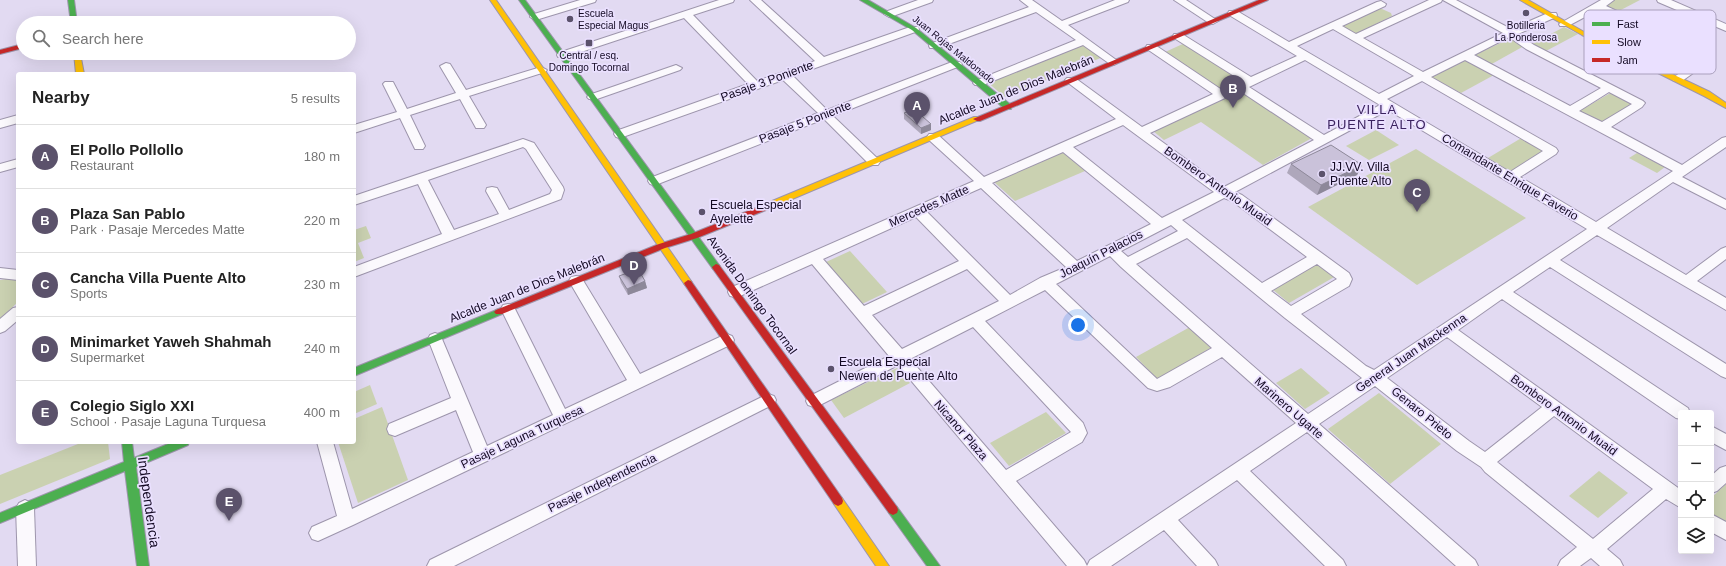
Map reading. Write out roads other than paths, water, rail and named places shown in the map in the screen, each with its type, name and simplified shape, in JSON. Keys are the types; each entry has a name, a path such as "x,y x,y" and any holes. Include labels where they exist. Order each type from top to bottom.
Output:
{"street":[{"path":"71,0 73,16"},
{"name":"Avenida Domingo Tocornal","path":"493,0 528,25 562,55 585,102 620,134 934,566"},
{"name":"Avenida Domingo Tocornal","path":"522,0 541,70 768,400 876,564"},
{"path":"528,25 591,0"},
{"path":"693,0 702,9"},
{"path":"562,55 729,0"},
{"path":"756,0 822,62"},
{"name":"Juan Rojas Maldonado","path":"863,0 914,29 1008,107"},
{"path":"889,14 928,0"},
{"path":"1026,0 1114,62"},
{"path":"1060,24 1124,0"},
{"path":"1179,0 1213,21"},
{"name":"Alcalde Juan de Dios Malebrán","path":"356,371 662,246 694,236 1265,0"},
{"path":"1355,38 1437,0"},
{"path":"1448,0 1510,33 1530,47 1639,103 1601,128"},
{"path":"1523,0 1552,15 1564,24 1584,34"},
{"path":"1590,10 1609,0"},
{"path":"1662,0 1685,10"},
{"path":"1288,46 1377,2 1403,16"},
{"path":"1598,6 1607,10"},
{"path":"934,46 1037,8"},
{"name":"Comandante Enrique Faverio","path":"1233,13 1726,305"},
{"path":"1564,24 1584,13"},
{"path":"686,14 756,86"},
{"name":"Joaquín Palacios","path":"814,401 1045,282 1266,171 1323,140 1423,76 1510,33 1552,15"},
{"path":"1333,25 1552,151 1511,178"},
{"name":"Pasaje 3 Poniente","path":"620,134 914,29"},
{"path":"1178,36 1323,140"},
{"path":"979,83 1084,41"},
{"path":"1151,47 1222,95"},
{"path":"0,52 16,48"},
{"path":"1465,55 1601,128 1678,174 1726,205"},
{"path":"1141,132 1306,56"},
{"path":"78,60 80,72"},
{"name":"Pasaje 5 Poniente","path":"654,181 956,64"},
{"path":"446,66 480,125"},
{"path":"565,104 585,102 676,68"},
{"path":"356,128 541,70"},
{"path":"1668,74 1707,94 1726,106"},
{"path":"1678,79 1686,74"},
{"path":"785,75 874,162"},
{"name":"Bombero Antonio Muaid","path":"1071,80 1222,192 1237,198 1318,257 1345,279 1344,282 1290,314"},
{"path":"389,84 418,146"},
{"path":"1570,111 1610,87"},
{"path":"0,124 16,120"},
{"name":"Mercedes Matte","path":"735,292 1124,120"},
{"path":"933,137 1075,267"},
{"name":"General Juan Mackenna","path":"1096,566 1726,141"},
{"path":"356,200 520,144 528,144 558,192 553,198 356,271"},
{"name":"Genaro Prieto","path":"1064,146 1166,221 1188,231 1361,370 1387,385 1469,451 1487,462 1491,467 1614,566"},
{"path":"0,168 16,164"},
{"path":"421,178 450,236"},
{"path":"492,191 506,215"},
{"path":"918,211 1008,301"},
{"path":"1126,264 1188,231"},
{"name":"Marinero Ugarte","path":"1110,249 1469,566"},
{"path":"1687,282 1726,252"},
{"name":"Nicanor Plaza","path":"814,257 1078,566"},
{"path":"1260,290 1318,257"},
{"path":"1549,260 1726,372"},
{"path":"862,313 969,262"},
{"path":"0,273 16,275"},
{"path":"576,281 636,383"},
{"path":"1045,282 1149,381 1157,385 1165,383 1223,349"},
{"path":"1502,292 1678,410"},
{"path":"508,309 562,418"},
{"path":"0,327 16,314"},
{"path":"974,319 1077,428 1079,433 1076,437 1004,480"},
{"name":"Bombero Antonio Muaid","path":"1446,329 1678,498"},
{"path":"435,339 483,456"},
{"name":"Pasaje Laguna Turquesa","path":"318,533 727,340"},
{"name":"Pasaje Independencia","path":"436,566 768,400"},
{"path":"395,429 461,401"},
{"path":"1487,462 1489,458 1554,407"},
{"path":"1714,435 1726,443"},
{"name":"Independencia","path":"127,444 143,566"},
{"path":"0,518 179,444"},
{"path":"326,444 347,520"},
{"path":"1238,470 1337,566"},
{"path":"1714,483 1726,473"},
{"path":"1567,566 1580,555 1604,542 1666,489"},
{"path":"25,508 27,566"},
{"path":"1165,519 1209,566"},
{"path":"1714,524 1726,532"}],"place":[{"name":"Botilleria La Ponderosa","path":"1526,13"},
{"name":"Escuela Especial Magus","path":"570,19"},
{"name":"Central / esq. Domingo Tocornal","path":"589,43"},
{"name":"Plaza San Pablo","path":"1233,108"},
{"name":"El Pollo Pollollo","path":"917,125"},
{"name":"JJ.VV. Villa Puente Alto","path":"1322,174"},
{"name":"Escuela Especial Ayelette","path":"702,212"},
{"name":"Cancha Villa Puente Alto","path":"1417,212"},
{"name":"Minimarket Yaweh Shahmah","path":"634,285"},
{"name":"Escuela Especial Newen de Puente Alto","path":"831,369"},
{"name":"Colegio Siglo XXI","path":"229,521"}],"district":[{"name":"VILLA PUENTE ALTO","path":"1377,116"}]}
